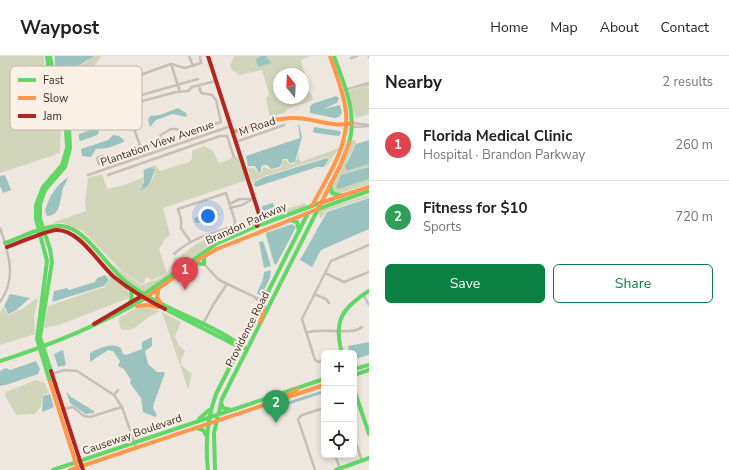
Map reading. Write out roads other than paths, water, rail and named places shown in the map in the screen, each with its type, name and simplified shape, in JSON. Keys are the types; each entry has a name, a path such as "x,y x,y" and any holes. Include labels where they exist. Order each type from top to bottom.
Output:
{"main road":[{"path":"47,56 48,66"},
{"path":"50,56 52,66"},
{"path":"208,56 260,217 267,222"},
{"name":"Providence Road","path":"208,470 208,424 211,406 218,387 263,302 342,145 347,124 345,103 330,56"},
{"path":"233,132 264,122 287,118 352,125 350,106 334,56"},
{"name":"Providence Road","path":"216,470 214,447 215,429 221,402 330,184 348,145 352,125"},
{"path":"66,130 67,148 62,165 44,185 38,198 36,215 51,251 52,262 40,335 49,375 80,468"},
{"path":"42,232 39,212 41,198 47,188 64,169 70,148 69,130"},
{"path":"330,184 332,193 342,196"},
{"name":"Brandon Parkway","path":"144,297 204,251 224,240 267,222 369,187"},
{"name":"Brandon Parkway","path":"194,263 230,242 369,191"},
{"path":"257,226 260,217"},
{"path":"287,220 297,222 299,231"},
{"path":"6,245 58,226 75,231 119,276 144,297"},
{"path":"42,232 60,230 73,234 113,276 131,291 247,350"},
{"path":"0,361 54,344 70,337 158,290 194,263 204,264 204,256"},
{"path":"158,290 157,298 159,305"},
{"path":"341,350 337,330 340,318 345,309 369,290"},
{"path":"130,305 132,297 131,291"},
{"path":"260,324 264,308 263,302"},
{"path":"130,305 159,305"},
{"path":"357,369 369,364"},
{"path":"357,374 369,370"},
{"path":"49,375 62,409 77,461"},
{"path":"277,401 280,397 295,392 297,388 321,380"},
{"path":"277,401 321,386"},
{"name":"Causeway Boulevard","path":"53,470 297,388"},
{"path":"357,398 369,434"},
{"name":"Causeway Boulevard","path":"70,470 80,468 136,447 277,401"},
{"path":"221,402 223,408 233,410"},
{"path":"193,423 204,416 211,406"},
{"path":"215,429 227,418"},
{"path":"195,428 203,430 207,436"},
{"path":"338,469 369,458"}],"street":[{"path":"189,56 193,66"},
{"path":"142,73 171,64 185,68 200,64 200,56"},
{"path":"351,58 357,56"},
{"path":"171,64 180,92"},
{"path":"142,95 198,79"},
{"path":"142,102 188,91 192,87 217,81"},
{"path":"345,90 369,83"},
{"path":"105,162 154,144 160,135 171,129 189,133 221,122 216,100 212,95 201,93 199,86"},
{"name":"M Road","path":"236,142 284,125"},
{"path":"352,125 369,125"},
{"name":"Plantation View Avenue","path":"88,175 231,126"},
{"path":"135,130 144,156"},
{"path":"108,175 201,143 216,136 226,135 234,157"},
{"path":"199,138 201,143"},
{"path":"112,167 115,173"},
{"path":"174,254 190,241 234,226 226,193 178,209 181,219 181,228 190,241"},
{"path":"229,204 240,199 254,199"},
{"path":"230,208 254,199"},
{"path":"238,201 239,205"},
{"path":"0,228 6,245 10,272 7,288 0,302"},
{"path":"321,361 318,362 315,360 302,319 331,261 369,245"},
{"path":"204,264 213,275 227,284 263,302"},
{"path":"325,273 344,282 369,272"},
{"path":"202,326 227,284"},
{"path":"314,294 326,299 329,303"},
{"path":"363,294 369,305"},
{"path":"306,333 314,330 356,331 362,327"},
{"path":"49,375 65,370 77,371 114,395 122,407 136,447"},
{"path":"114,395 118,390"},
{"path":"62,409 71,407 84,416 90,418 122,407"},
{"path":"315,470 298,419 302,415 321,409"},
{"path":"357,446 362,461"},
{"path":"336,458 338,469"}],"water":[{"path":"55,56 95,56 78,66 55,66"},
{"path":"261,56 266,56 271,63 258,67 256,59"},
{"path":"336,96 339,98 337,103 323,109 340,105 342,113 339,117 335,118 310,113 310,107 312,104"},
{"path":"178,108 186,113 187,117 173,114 156,120 150,127 148,120 150,116 160,115"},
{"path":"298,125 302,137 295,162 290,163 287,159 283,159 280,167 271,169 267,165 263,165 261,167 261,172 259,173 255,166 248,166 246,156 300,138"},
{"path":"314,127 340,131 341,133 339,136 316,133 313,132"},
{"path":"91,130 98,130 99,133 81,141 79,139 79,134"},
{"path":"113,135 119,136 124,140 124,142 108,148 96,149 91,157 82,156 81,149 108,140"},
{"path":"369,140 369,164 347,171 345,167 356,144"},
{"path":"327,158 329,159 324,167 317,167 256,187 254,185 255,182 264,177"},
{"path":"369,167 369,179 338,189 336,187 341,175"},
{"path":"149,168 155,169 152,179 147,186 140,190 144,182 144,170"},
{"path":"5,175 11,190 3,193 0,186 0,176"},
{"path":"68,177 63,188 57,210 52,215 47,216 45,211 51,196 60,184"},
{"path":"369,198 369,229 321,250 312,267 300,260 327,212"},
{"path":"273,203 276,210 263,214 262,206"},
{"path":"216,210 219,215 214,218 198,223 195,222 194,219 197,217"},
{"path":"292,224 296,227 276,265 274,263 266,233"},
{"path":"263,241 271,266 264,268 259,242"},
{"path":"271,270 270,278 261,296 257,293 263,279 264,272"},
{"path":"105,275 109,280 104,286 52,302 54,291 67,288 69,290 95,282 97,278"},
{"path":"10,294 30,298 15,311 8,314 4,306"},
{"path":"152,337 152,346 145,351 148,364 157,372 165,373 154,403 153,408 157,415 155,417 143,412 141,398 130,383 131,380 124,369 118,366 120,361 113,351 108,350 90,362 90,353 102,348 117,346 121,348 123,354 126,355 142,349 142,342"},
{"path":"369,342 369,355 357,358 357,350 349,350 348,346"},
{"path":"63,350 66,365 58,367 54,354"},
{"path":"36,361 40,369 38,374 0,386 0,371 6,368 10,370"},
{"path":"66,391 71,397 94,411 94,413 86,414 70,403"},
{"path":"321,391 321,394 284,406 283,404"},
{"path":"50,394 54,407 42,412 43,396"}],"place":[{"name":"Florida Medical Clinic","path":"185,290"},
{"name":"Fitness for $10","path":"276,423"}]}
